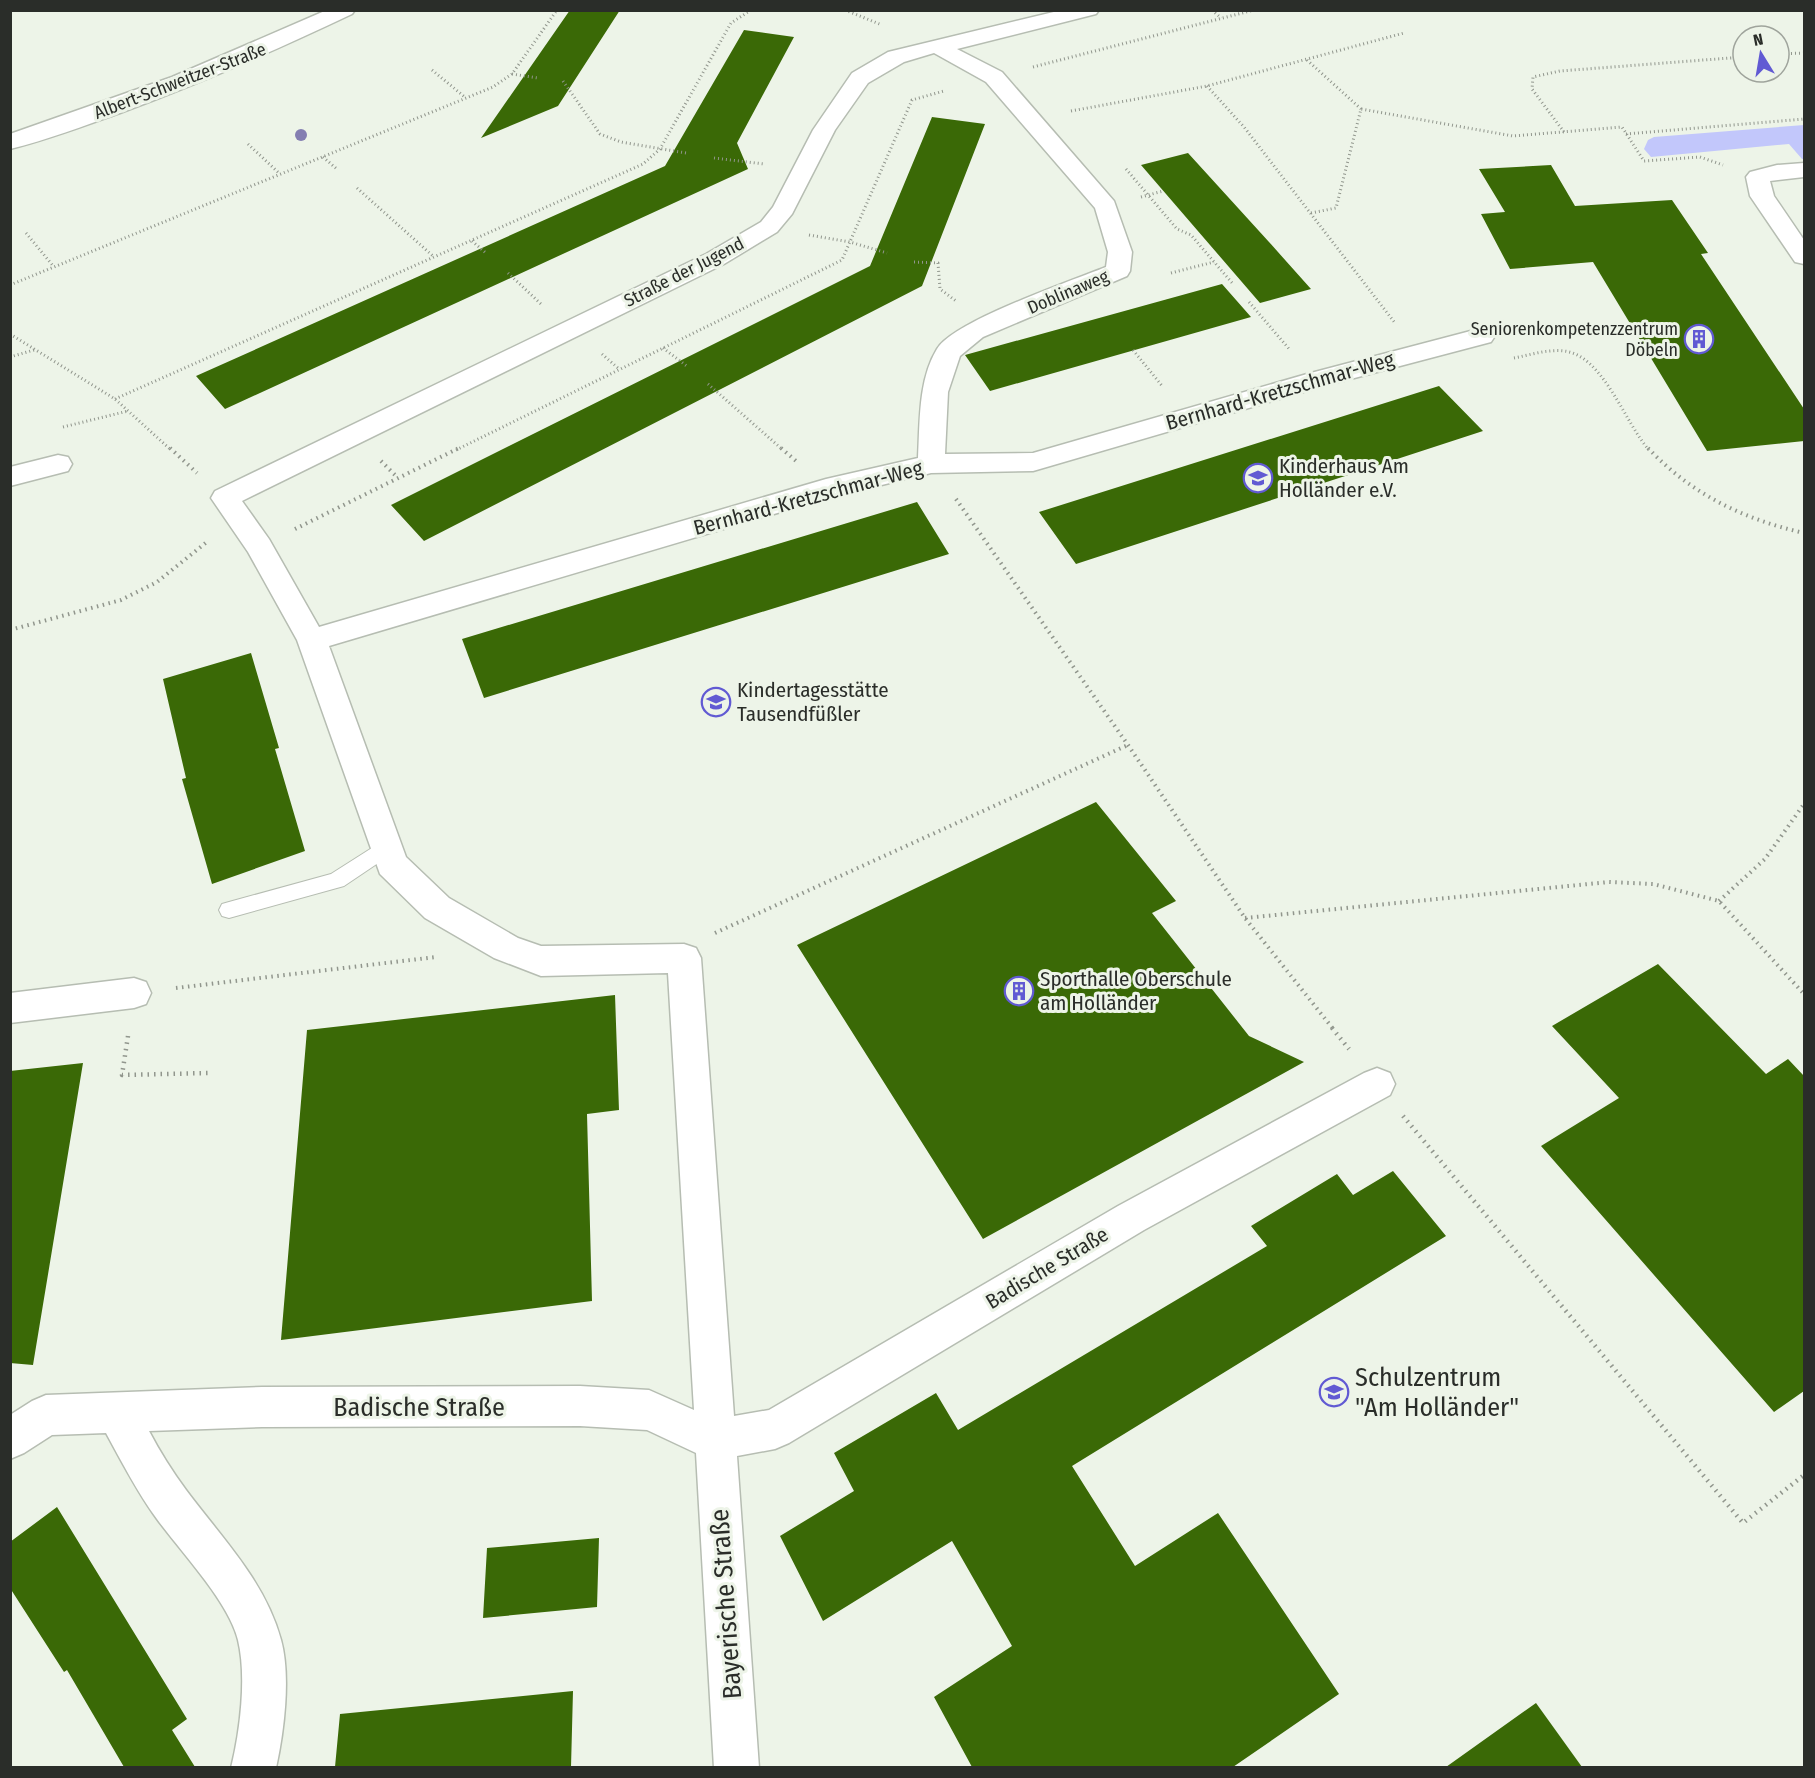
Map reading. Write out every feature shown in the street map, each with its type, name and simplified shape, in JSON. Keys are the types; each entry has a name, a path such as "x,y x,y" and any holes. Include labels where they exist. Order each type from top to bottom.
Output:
{"street":[{"name":"Albert-Schweitzer-Straße","path":"10,141 120,106 201,75 261,50 345,10"},
{"name":"Straße der Jugend","path":"232,507 715,259 769,227 784,209 824,130 860,78 896,57 1089,10"},
{"name":"Doblinaweg","path":"931,464 934,393 948,352 974,331 1118,271 1120,252 1106,206 994,77 936,46"},
{"path":"1804,170 1777,172 1758,177 1762,196 1804,257"},
{"name":"Bernhard-Kretzschmar-Weg","path":"312,640 826,489 931,464 1033,462 1316,380 1482,336"},
{"path":"10,477 58,464"},
{"path":"232,507 259,546 312,640 392,865 436,908 506,948 541,961 684,958 714,1440"},
{"path":"10,1008 134,993"},
{"name":"Badische Straße","path":"10,1439 46,1415 262,1407 580,1406 649,1410 714,1440 775,1430 1131,1218 1377,1084"},
{"path":"117,1413 159,1487 242,1600 260,1640 262,1684 257,1755 253,1767"},
{"name":"Bayerische Straße","path":"714,1440 737,1767"}],"lane":[{"path":"229,910 336,880 386,847"}],"path":[{"path":"10,285 493,87 512,74 557,10"},
{"path":"115,399 643,164 660,149 731,23 751,10"},
{"path":"1212,10 1221,19"},
{"path":"994,77 1254,10"},
{"path":"1029,119 1207,86 1404,33"},
{"path":"1564,132 1532,89 1533,77 1560,71 1731,58"},
{"path":"1306,59 1361,109 1513,136 1622,127 1644,161 1700,157"},
{"path":"432,70 466,98"},
{"path":"512,74 538,78"},
{"path":"563,81 600,134 621,142 686,153"},
{"path":"1207,86 1244,127 1417,352"},
{"path":"1311,213 1336,208 1361,109"},
{"path":"1626,134 1804,119"},
{"path":"248,144 280,174"},
{"path":"1057,149 1122,164 1177,229 1191,235 1233,284"},
{"path":"323,157 338,170"},
{"path":"714,158 741,161"},
{"path":"357,188 434,257"},
{"path":"1138,198 1163,191"},
{"path":"26,233 54,267"},
{"path":"803,234 850,242 887,253"},
{"path":"472,241 487,254"},
{"path":"915,261 938,263 940,289"},
{"path":"1171,273 1215,262"},
{"path":"508,273 543,306"},
{"path":"1249,302 1316,380"},
{"path":"10,334 115,399 232,507 157,582 121,600 10,630"},
{"path":"1482,336 1509,360 1546,352 1564,351 1580,356 1593,366 1635,433 1659,463 1691,488 1725,507 1780,529 1804,533"},
{"path":"663,348 688,367"},
{"path":"10,357 35,350"},
{"path":"1133,350 1187,418"},
{"path":"602,354 619,369"},
{"path":"708,384 776,442"},
{"path":"59,429 128,411"},
{"path":"931,464 1128,745 1245,918 1377,1084 1743,1523 1804,1475"},
{"path":"390,470 398,478"},
{"path":"10,638 10,643"},
{"path":"684,958 711,935 1128,745"},
{"path":"1719,901 1765,859 1804,804"},
{"path":"1245,918 1609,882 1653,884 1719,901 1804,994"},
{"path":"134,993 506,948"},
{"path":"127,1041 122,1075 209,1073"}],"shaded area":[{"path":"1804,125 1804,159 1789,144 1651,157 1644,149 1648,140 1654,137"}],"building":[{"path":"570,10 620,10 558,106 481,138"},
{"path":"744,30 794,37 737,143 748,169 225,409 196,376 665,166"},
{"path":"932,117 985,124 922,286 424,541 391,505 870,266"},
{"path":"1188,153 1311,289 1260,303 1141,165"},
{"name":"Seniorenkompetenzzentrum Döbeln","path":"1551,165 1575,206 1672,200 1708,253 1701,254 1804,409 1804,441 1707,451 1593,262 1510,269 1481,214 1505,212 1479,169"},
{"path":"1222,284 1251,317 990,391 965,355"},
{"path":"1439,386 1483,431 1076,564 1039,512"},
{"path":"917,502 949,554 484,698 462,639"},
{"path":"251,653 279,748 275,749 305,851 212,884 182,779 186,778 163,679"},
{"name":"Sporthalle Oberschule am Holländer","path":"1096,802 1176,901 1152,913 1249,1036 1304,1062 983,1239 797,945"},
{"path":"1658,964 1766,1074 1788,1059 1804,1076 1804,1391 1774,1412 1541,1146 1619,1098 1552,1026"},
{"path":"615,995 619,1110 587,1114 592,1301 281,1340 307,1030"},
{"path":"83,1063 33,1365 10,1363 10,1071"},
{"path":"1393,1171 1446,1236 1072,1466 1135,1566 1218,1513 1339,1694 1233,1767 972,1767 934,1697 1012,1646 952,1541 823,1621 780,1536 854,1491 834,1453 936,1393 958,1430 1267,1246 1251,1226 1337,1174 1353,1195"},
{"path":"57,1507 187,1719 172,1730 195,1767 124,1767 67,1670 64,1672 10,1588 10,1542"},
{"path":"599,1538 597,1607 483,1618 487,1548"},
{"path":"573,1691 571,1767 335,1767 340,1714"},
{"path":"1536,1703 1582,1767 1446,1767"}],"place":[{"name":"Seniorenkompetenzzentrum Döbeln","path":"1699,339"},
{"name":"Kinderhaus Am Holländer e.V.","path":"1258,478"},
{"name":"Kindertagesstätte Tausendfüßler","path":"716,702"},
{"name":"Sporthalle Oberschule am Holländer","path":"1019,991"},
{"name":"Schulzentrum \"Am Holländer\"","path":"1334,1392"}]}
